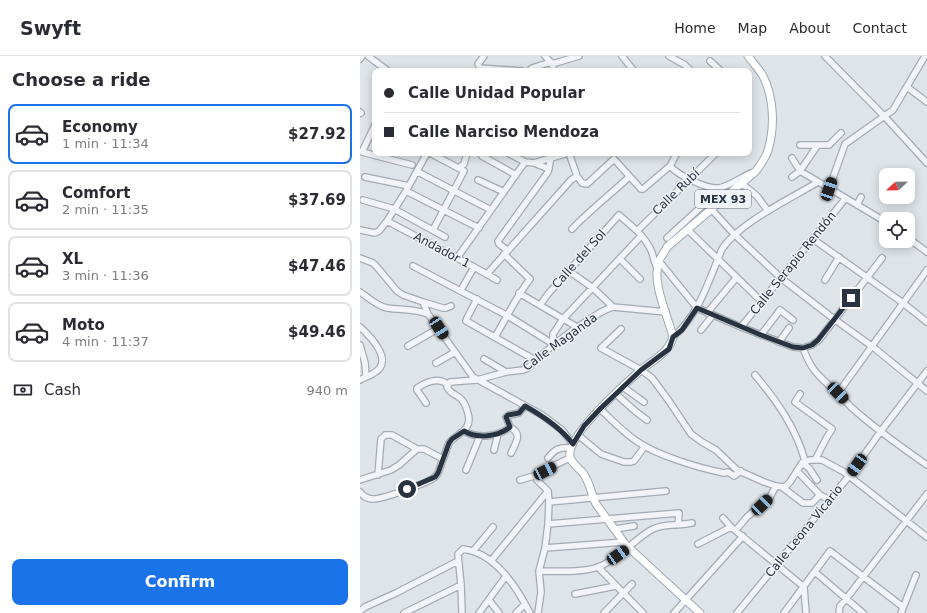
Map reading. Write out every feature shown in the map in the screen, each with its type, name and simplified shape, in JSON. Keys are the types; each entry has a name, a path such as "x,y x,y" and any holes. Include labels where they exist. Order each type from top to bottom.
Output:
{"main road":[{"name":"MEX 93","path":"658,265 667,247 712,210 741,183 756,172 768,151 772,130 772,112 769,91 763,76 748,56"},
{"path":"658,265 657,276 661,296 673,337 669,349 641,370 584,426 572,446 570,458 587,480 592,497 607,520 626,544 700,613"}],"street":[{"path":"368,56 384,68"},
{"path":"480,68 478,64 484,56"},
{"path":"545,56 553,68"},
{"path":"532,68 579,56"},
{"path":"622,56 632,68"},
{"path":"669,56 688,68"},
{"path":"825,56 886,117 927,163"},
{"path":"829,189 845,144 886,117 893,110 925,56"},
{"path":"710,61 718,68"},
{"path":"907,87 927,102"},
{"path":"372,131 362,152 372,155"},
{"path":"800,146 829,145 841,133"},
{"path":"792,177 800,171 817,146"},
{"path":"377,156 412,165"},
{"path":"360,230 375,233 379,231 387,222 418,172 426,156"},
{"path":"436,156 462,170"},
{"path":"433,230 454,191 467,156"},
{"path":"482,156 516,175"},
{"path":"514,156 525,162 534,163 549,169"},
{"path":"534,163 549,156"},
{"path":"495,337 519,294 530,279 498,242 549,169 551,156"},
{"path":"569,156 576,176 582,183 587,184 614,159 629,177 643,190 670,166 675,156"},
{"name":"Calle Rubí","path":"637,231 713,156"},
{"path":"792,158 800,171 879,218"},
{"path":"456,258 525,162"},
{"path":"670,166 689,180 714,187 723,187"},
{"path":"418,172 491,210"},
{"path":"667,238 723,187 756,172"},
{"path":"487,274 576,176"},
{"path":"365,177 408,188 443,210 479,228"},
{"path":"572,229 598,203 608,197 629,177"},
{"path":"478,180 504,192"},
{"path":"673,337 682,330 697,308 724,246 734,234 768,211 818,182"},
{"path":"741,183 762,201 768,211"},
{"path":"857,205 861,197"},
{"name":"Calle Serapio Rendón","path":"741,327 845,199"},
{"path":"363,200 394,209 445,237"},
{"path":"712,210 734,234 781,278 873,347 927,391"},
{"name":"Calle del Sol","path":"540,305 618,215 637,231"},
{"name":"Andador 1","path":"387,222 497,280"},
{"path":"688,230 762,302"},
{"path":"637,231 650,247 652,258 697,308 793,347 803,348 812,345 818,340 882,258"},
{"path":"553,344 553,334 563,319 642,236"},
{"path":"813,239 868,277 927,322"},
{"path":"915,243 927,252"},
{"path":"825,280 839,257"},
{"path":"360,258 373,263 397,291 403,295 443,308 451,306"},
{"path":"620,259 640,279"},
{"path":"413,266 508,316 553,344"},
{"path":"461,290 474,267"},
{"path":"838,393 873,347 927,270"},
{"path":"569,271 593,288 613,307 666,312"},
{"path":"701,330 710,314 736,278"},
{"path":"360,292 378,305 386,308 428,314"},
{"path":"519,294 577,327"},
{"path":"477,299 466,321 536,360"},
{"path":"423,302 426,305 428,314 469,372 478,380 542,415 562,430 572,446 555,450 548,458"},
{"name":"Calle Maganda","path":"447,384 454,381 460,382 478,380 506,372 528,368 553,344 606,309 613,307"},
{"path":"761,335 780,310 793,320"},
{"path":"360,327 378,345 382,362 380,368 375,373 363,378"},
{"path":"408,346 439,328"},
{"path":"779,342 789,328"},
{"path":"621,329 601,348 641,370 652,378 691,434 716,450 732,466 741,472 779,487 803,503 812,504 820,495"},
{"path":"360,345 365,363 363,378"},
{"path":"803,348 810,365 819,377 838,393 851,407 927,465"},
{"path":"436,363 455,352"},
{"path":"484,359 506,372"},
{"name":"Calle Leona Vicario","path":"737,613 849,476 927,371"},
{"path":"755,375 774,398 790,424 795,433 804,462 817,480"},
{"path":"360,493 370,499 382,498 433,479 438,473 449,443 469,426 470,422 468,413 461,399 449,392 447,384 443,381 434,380 417,388 426,403"},
{"path":"623,387 644,402"},
{"path":"616,394 634,411 647,420"},
{"path":"800,394 795,402 832,429 815,460"},
{"path":"511,453 517,439 517,434 510,427 506,417 508,415 519,413 525,406"},
{"path":"600,409 635,440 645,446 699,468 724,473 728,472 734,476 741,472"},
{"path":"464,431 468,434 480,436 498,434 510,427"},
{"path":"494,450 498,434"},
{"path":"378,475 381,440 385,435 392,435 417,449"},
{"path":"578,435 601,454 624,462 634,461 645,446"},
{"path":"466,470 480,436"},
{"path":"360,480 378,475 399,465 417,449 424,448 443,459"},
{"path":"538,478 545,471 570,458"},
{"path":"698,544 734,529 779,487 786,486 804,462 815,460 822,460 849,476 927,537"},
{"path":"796,471 820,495 830,500"},
{"path":"520,480 534,476 538,478 548,491 548,524 540,571 541,592 538,613"},
{"path":"491,561 548,491"},
{"path":"549,502 666,491"},
{"path":"838,613 840,606 927,494"},
{"path":"548,524 679,513 678,525"},
{"path":"723,518 734,529 804,587 806,613"},
{"path":"540,571 582,570 598,567 608,562 626,544 650,530 668,525 692,523"},
{"path":"615,529 634,526"},
{"path":"474,550 493,527"},
{"path":"674,613 743,536"},
{"path":"545,548 626,544"},
{"path":"462,613 458,554 464,549 474,550 491,561 506,576 530,613"},
{"path":"784,613 830,551 903,607"},
{"path":"360,611 365,607 458,561"},
{"path":"598,567 643,613"},
{"path":"815,572 863,613"},
{"path":"901,613 916,575"},
{"path":"480,613 506,576"},
{"path":"404,613 461,584"},
{"path":"604,613 632,584"},
{"path":"575,594 616,586"},
{"path":"489,600 499,613"},
{"path":"516,613 525,604"}],"route":[{"path":"407,489 435,477 438,473 446,448 452,439 464,431 468,434 480,436 500,434 510,427 506,417 508,415 519,413 525,406 542,415 562,430 573,444 584,426 600,409 641,370 669,349 673,337 682,330 697,308 761,335 793,347 803,348 812,345 818,340 851,298"}]}
